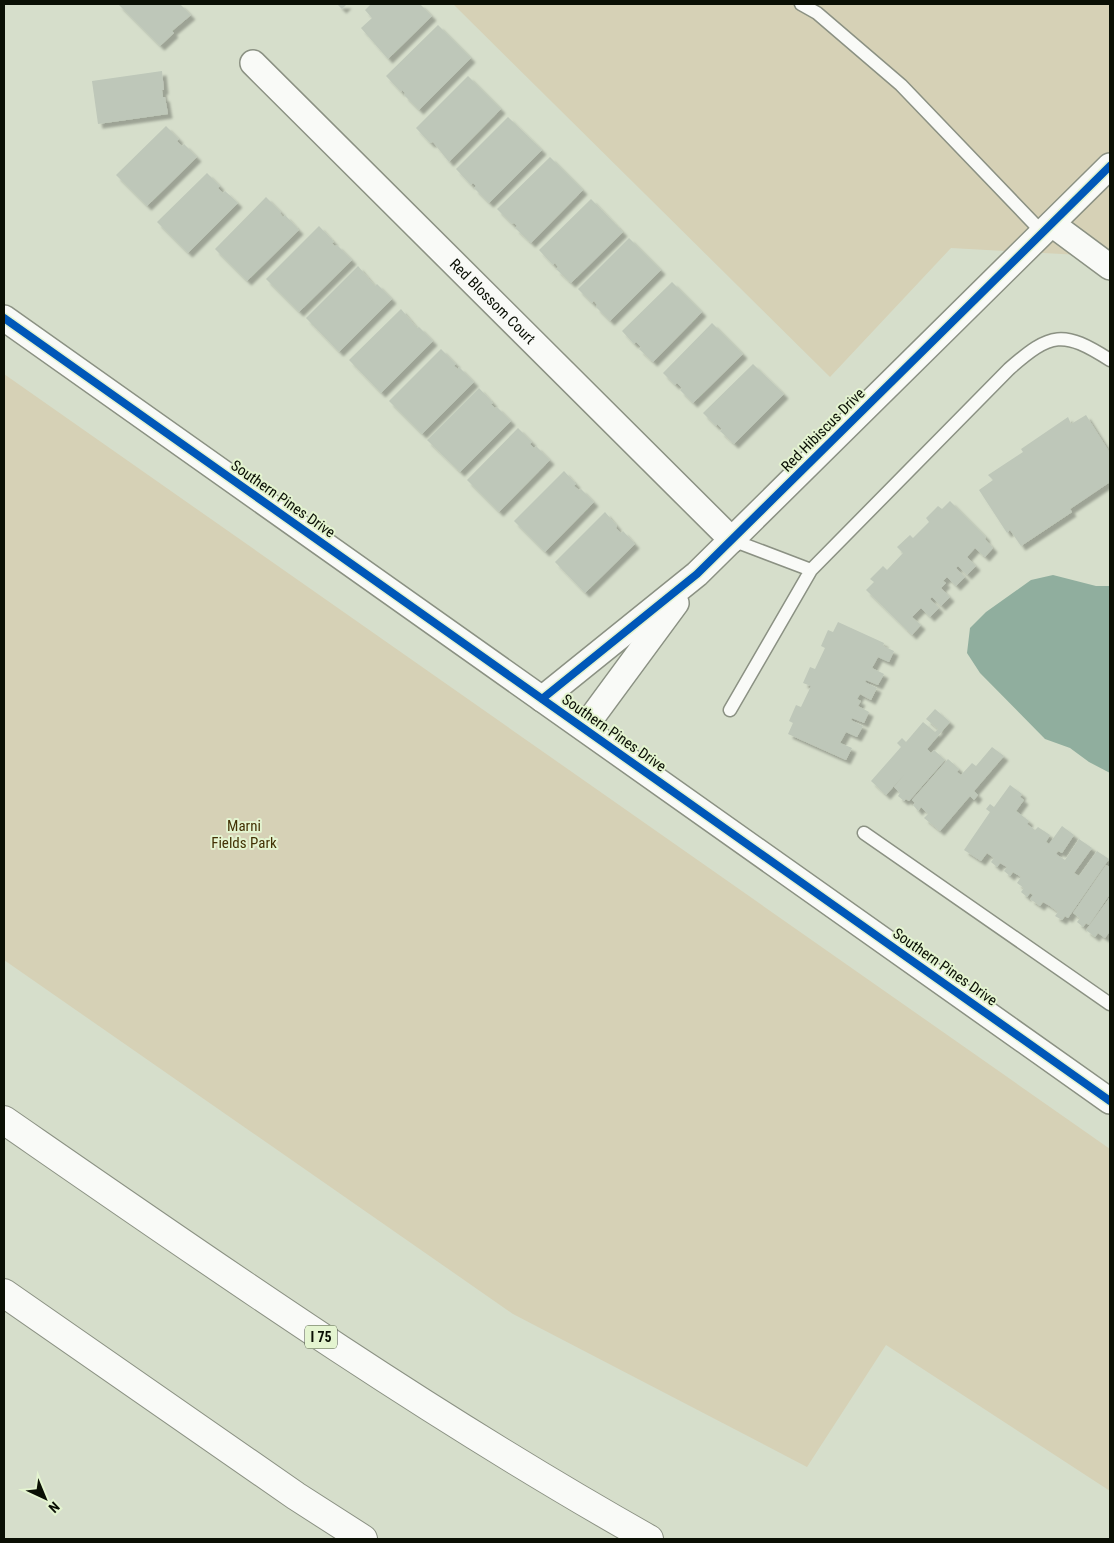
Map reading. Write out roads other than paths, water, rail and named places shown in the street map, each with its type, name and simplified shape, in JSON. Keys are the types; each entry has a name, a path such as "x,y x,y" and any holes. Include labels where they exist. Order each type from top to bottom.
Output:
{"highway":[{"name":"I 75","path":"4,1120 398,1389 545,1481 649,1539"},
{"path":"4,1293 296,1496 363,1539"}],"street":[{"name":"Red Blossom Court","path":"253,63 732,540"},
{"name":"Red Hibiscus Drive","path":"542,699 697,574 1110,166"},
{"path":"1048,228 1110,267"},
{"name":"Southern Pines Drive","path":"4,318 1110,1101"},
{"name":"Red Hibiscus Drive","path":"584,728 697,574"}],"lane":[{"path":"801,4 817,13 901,85 1048,228"},
{"path":"730,710 810,570 1033,348 1055,337 1085,344 1110,360"},
{"path":"732,540 810,570"},
{"path":"864,833 1110,1004"}],"park label":[{"name":"Marni Fields Park","path":"244,834"}]}
